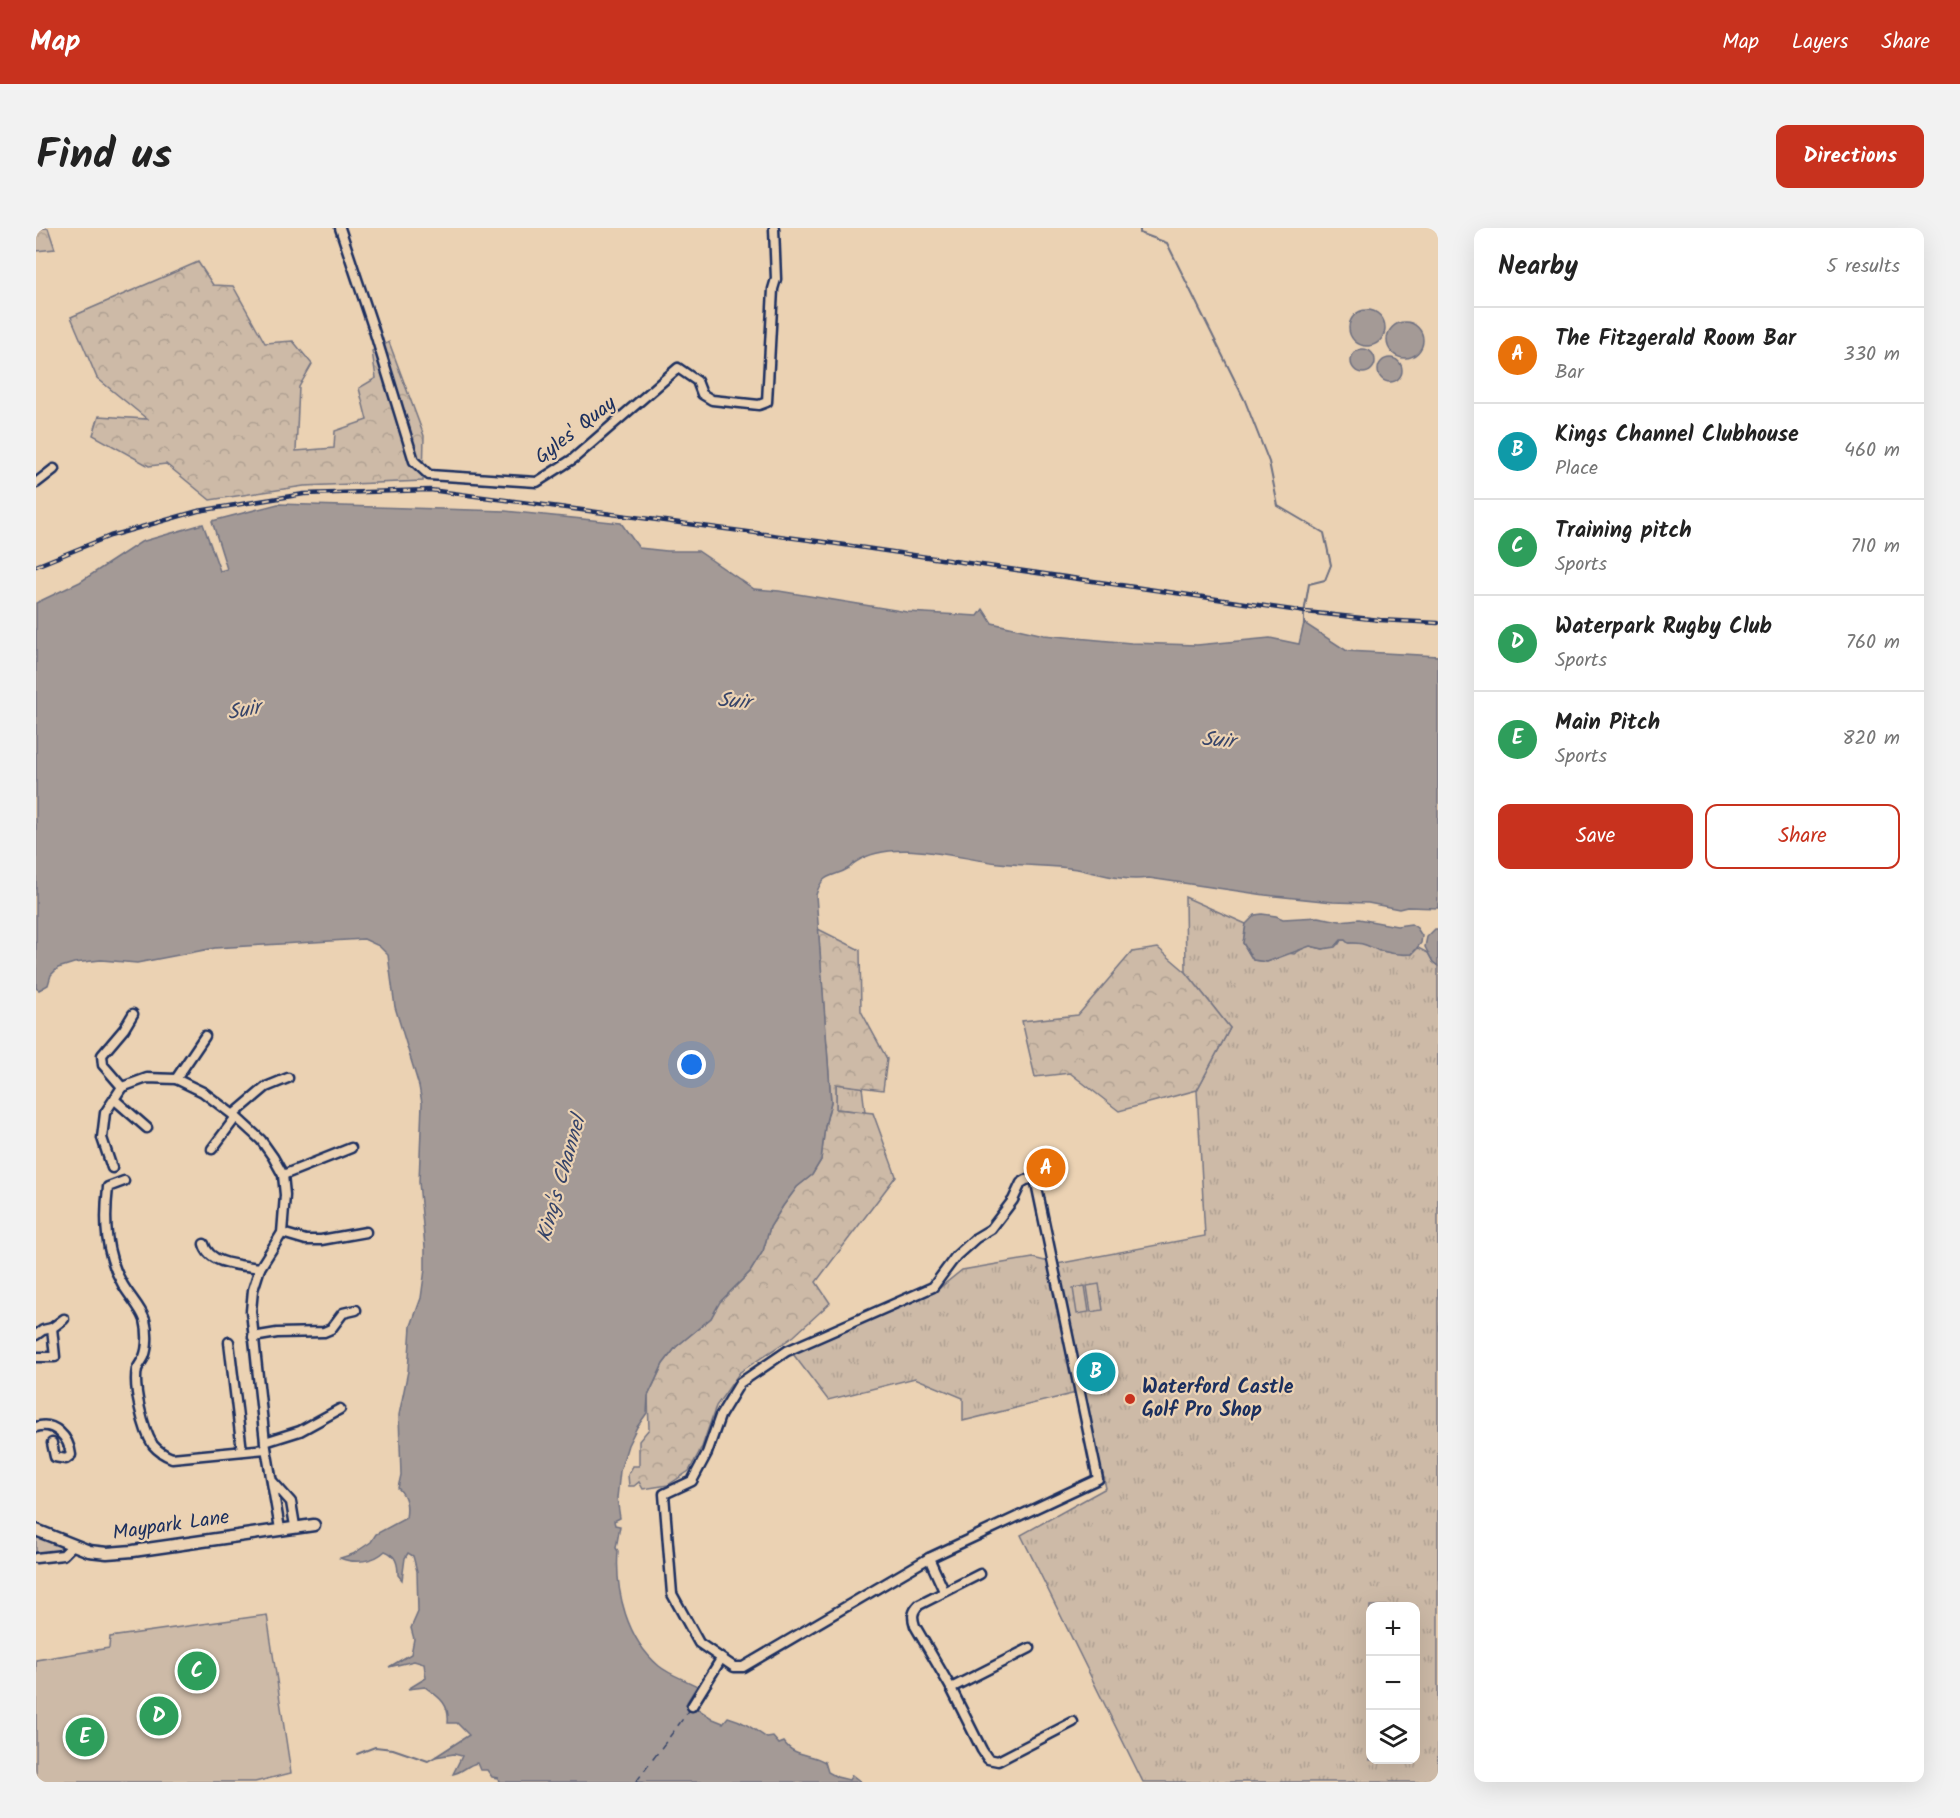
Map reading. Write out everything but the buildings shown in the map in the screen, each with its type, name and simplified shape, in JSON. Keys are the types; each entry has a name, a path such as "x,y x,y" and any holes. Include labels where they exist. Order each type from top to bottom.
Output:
{"street":[{"name":"Gyles' Quay","path":"340,228 414,461 429,475 537,482 573,459 678,368 697,381 702,394 712,400 759,405 767,402 773,289 776,279 774,228"},
{"path":"36,483 54,469"},
{"path":"122,1088 103,1065 102,1055 134,1014"},
{"path":"176,1079 205,1036"},
{"path":"112,1168 102,1138 105,1113 122,1088 147,1078 176,1079 203,1092 235,1116 261,1140 283,1176 285,1195 282,1233 260,1268 253,1290 251,1311 265,1445 273,1481 279,1528"},
{"path":"212,1149 235,1116 266,1087 288,1078"},
{"path":"115,1100 147,1128"},
{"path":"283,1176 351,1148"},
{"path":"1035,1178 1098,1479 929,1558 746,1665 739,1668 734,1667 722,1659 696,1640 672,1594 664,1494 692,1481 707,1453 720,1416 740,1383 787,1351 933,1287 956,1256 975,1238 991,1229 1013,1200 1021,1183 1035,1178"},
{"path":"124,1180 108,1186 106,1232 109,1250 120,1280 145,1320 147,1339 144,1356 138,1368 136,1387 143,1419 152,1443 162,1454 172,1458 242,1451 265,1445 300,1431 340,1409"},
{"path":"282,1233 306,1240 321,1240 366,1232"},
{"path":"204,1244 208,1253 214,1258 260,1268"},
{"path":"253,1337 278,1333 324,1332 331,1329 343,1313 356,1310"},
{"path":"36,1335 52,1328 64,1318"},
{"path":"36,1357 55,1357 52,1328"},
{"path":"230,1342 242,1451"},
{"path":"36,1428 46,1425 56,1429 71,1451 66,1460 55,1457 52,1443"},
{"path":"273,1481 291,1502 295,1526"},
{"name":"Maypark Lane","path":"36,1530 95,1552 123,1552 279,1528 314,1525"},
{"path":"36,1558 63,1555 73,1545"},
{"path":"929,1558 944,1592"},
{"path":"980,1574 919,1605 914,1610 913,1618 915,1626 988,1758 998,1761 1073,1722"},
{"path":"951,1688 1030,1648"},
{"path":"692,1706 722,1659"}],"green space":[{"path":"36,228 48,228 55,249 36,251"},
{"path":"198,262 213,285 233,286 265,343 293,341 312,364 299,387 296,451 334,448 335,431 367,420 359,388 376,378 372,351 389,342 424,436 423,481 304,486 210,500 166,464 149,466 93,435 99,416 147,419 97,378 71,317"},
{"path":"1185,897 1246,924 1243,943 1253,960 1267,962 1288,953 1294,954 1305,947 1323,949 1345,940 1349,943 1361,942 1379,951 1412,954 1418,948 1428,953 1438,966 1438,1782 1143,1782 1021,1535 1106,1488 1084,1396 1076,1393 963,1421 963,1398 915,1378 828,1400 793,1354 937,1290 962,1270 1033,1258 1057,1264 1205,1236 1197,1090 1230,1028 1186,972"},
{"path":"818,929 860,950 861,1011 887,1059 883,1090 836,1084 836,1109 873,1113 896,1176 816,1282 830,1303 794,1336 740,1372 716,1406 702,1447 689,1471 668,1485 643,1489 639,1482 634,1486 629,1486 628,1475 633,1466 639,1466 639,1441 649,1429 648,1396 663,1364 676,1347 711,1318 719,1302 750,1272 763,1251 770,1227 783,1206 797,1187 812,1175 821,1160 825,1126 831,1102"},
{"path":"1158,948 1186,972 1230,1028 1197,1090 1119,1111 1070,1073 1035,1077 1022,1021 1078,1015 1132,952"},
{"path":"836,1084 862,1087 865,1112 836,1109"},
{"path":"1099,1284 1103,1310 1091,1312 1087,1286"},
{"path":"1085,1286 1089,1312 1077,1314 1073,1288"},
{"path":"36,1534 60,1545 61,1552 36,1555"},
{"path":"267,1615 291,1773 255,1782 36,1782 36,1660 109,1648 110,1637"}],"water":[{"path":"1367,310 1380,315 1385,328 1380,341 1367,346 1354,341 1349,328 1354,315"},
{"path":"1405,322 1418,327 1423,340 1418,353 1405,358 1392,353 1387,340 1392,327"},
{"path":"1363,349 1371,353 1375,361 1371,369 1363,373 1355,369 1351,361 1355,353"},
{"path":"1390,358 1398,362 1402,370 1398,378 1390,382 1382,378 1378,370 1382,362"},
{"path":"278,504 505,511 621,523 639,548 698,551 754,589 907,612 978,616 983,609 992,623 1044,635 1131,643 1197,645 1270,638 1299,644 1304,623 1347,651 1438,656 1438,908 1399,909 1368,903 1265,895 1149,878 1122,878 1077,869 999,863 907,850 871,855 825,879 819,887 816,895 831,1102 825,1126 821,1160 812,1175 797,1187 783,1206 770,1227 763,1251 750,1272 720,1302 711,1318 676,1347 663,1364 648,1396 647,1413 628,1445 620,1471 617,1498 620,1518 614,1521 615,1525 620,1526 616,1548 619,1582 625,1614 631,1629 648,1655 659,1666 697,1686 687,1702 713,1719 723,1723 728,1717 767,1738 773,1737 779,1744 784,1742 798,1753 820,1759 825,1762 828,1772 837,1777 849,1780 852,1775 861,1782 499,1782 498,1778 492,1777 487,1770 480,1770 477,1763 453,1774 462,1756 454,1754 435,1757 469,1735 457,1723 448,1723 445,1706 435,1694 425,1687 408,1689 426,1678 424,1664 414,1661 389,1667 411,1654 414,1639 411,1628 418,1612 417,1571 413,1556 408,1553 405,1558 402,1580 398,1575 394,1557 385,1551 375,1558 364,1561 340,1558 353,1554 371,1542 376,1534 406,1518 407,1514 405,1498 398,1488 401,1475 399,1415 408,1371 411,1326 421,1298 425,1269 419,1182 422,1103 395,1007 388,955 379,946 364,939 215,948 137,963 101,960 74,963 58,968 51,975 48,985 39,990 36,988 36,603 80,582 141,542 203,524 220,571 227,569 212,521"},
{"path":"1262,914 1283,919 1318,917 1340,921 1359,919 1397,926 1411,924 1422,936 1421,943 1412,954 1401,954 1341,940 1335,947 1323,949 1310,946 1267,962 1253,960 1243,943 1246,924 1255,915"},
{"path":"1438,929 1438,966 1433,962 1425,947 1427,937"}],"waterway":[{"path":"1140,228 1140,233 1167,243 1245,401 1269,462 1278,506 1324,533 1331,565 1325,580 1309,584 1304,623"},
{"path":"357,1754 375,1747 393,1749 428,1761 437,1756"}],"ferry route":[{"path":"636,1782 691,1708"}],"railway":[{"path":"36,566 110,536 198,511 304,494 430,490 817,541 1306,612 1380,620 1438,623"}],"place":[{"name":"The Fitzgerald Room Bar","path":"1046,1168"},
{"name":"Kings Channel Clubhouse","path":"1096,1372"},
{"name":"Waterford Castle Golf Pro Shop","path":"1130,1399"},
{"name":"Training pitch","path":"197,1671"},
{"name":"Waterpark Rugby Club","path":"159,1716"},
{"name":"Main Pitch","path":"85,1737"}],"water label":[{"name":"Suir","path":"734,702"},
{"name":"Suir","path":"244,711"},
{"name":"Suir","path":"1218,741"},
{"name":"King's Channel","path":"562,1179"}]}
